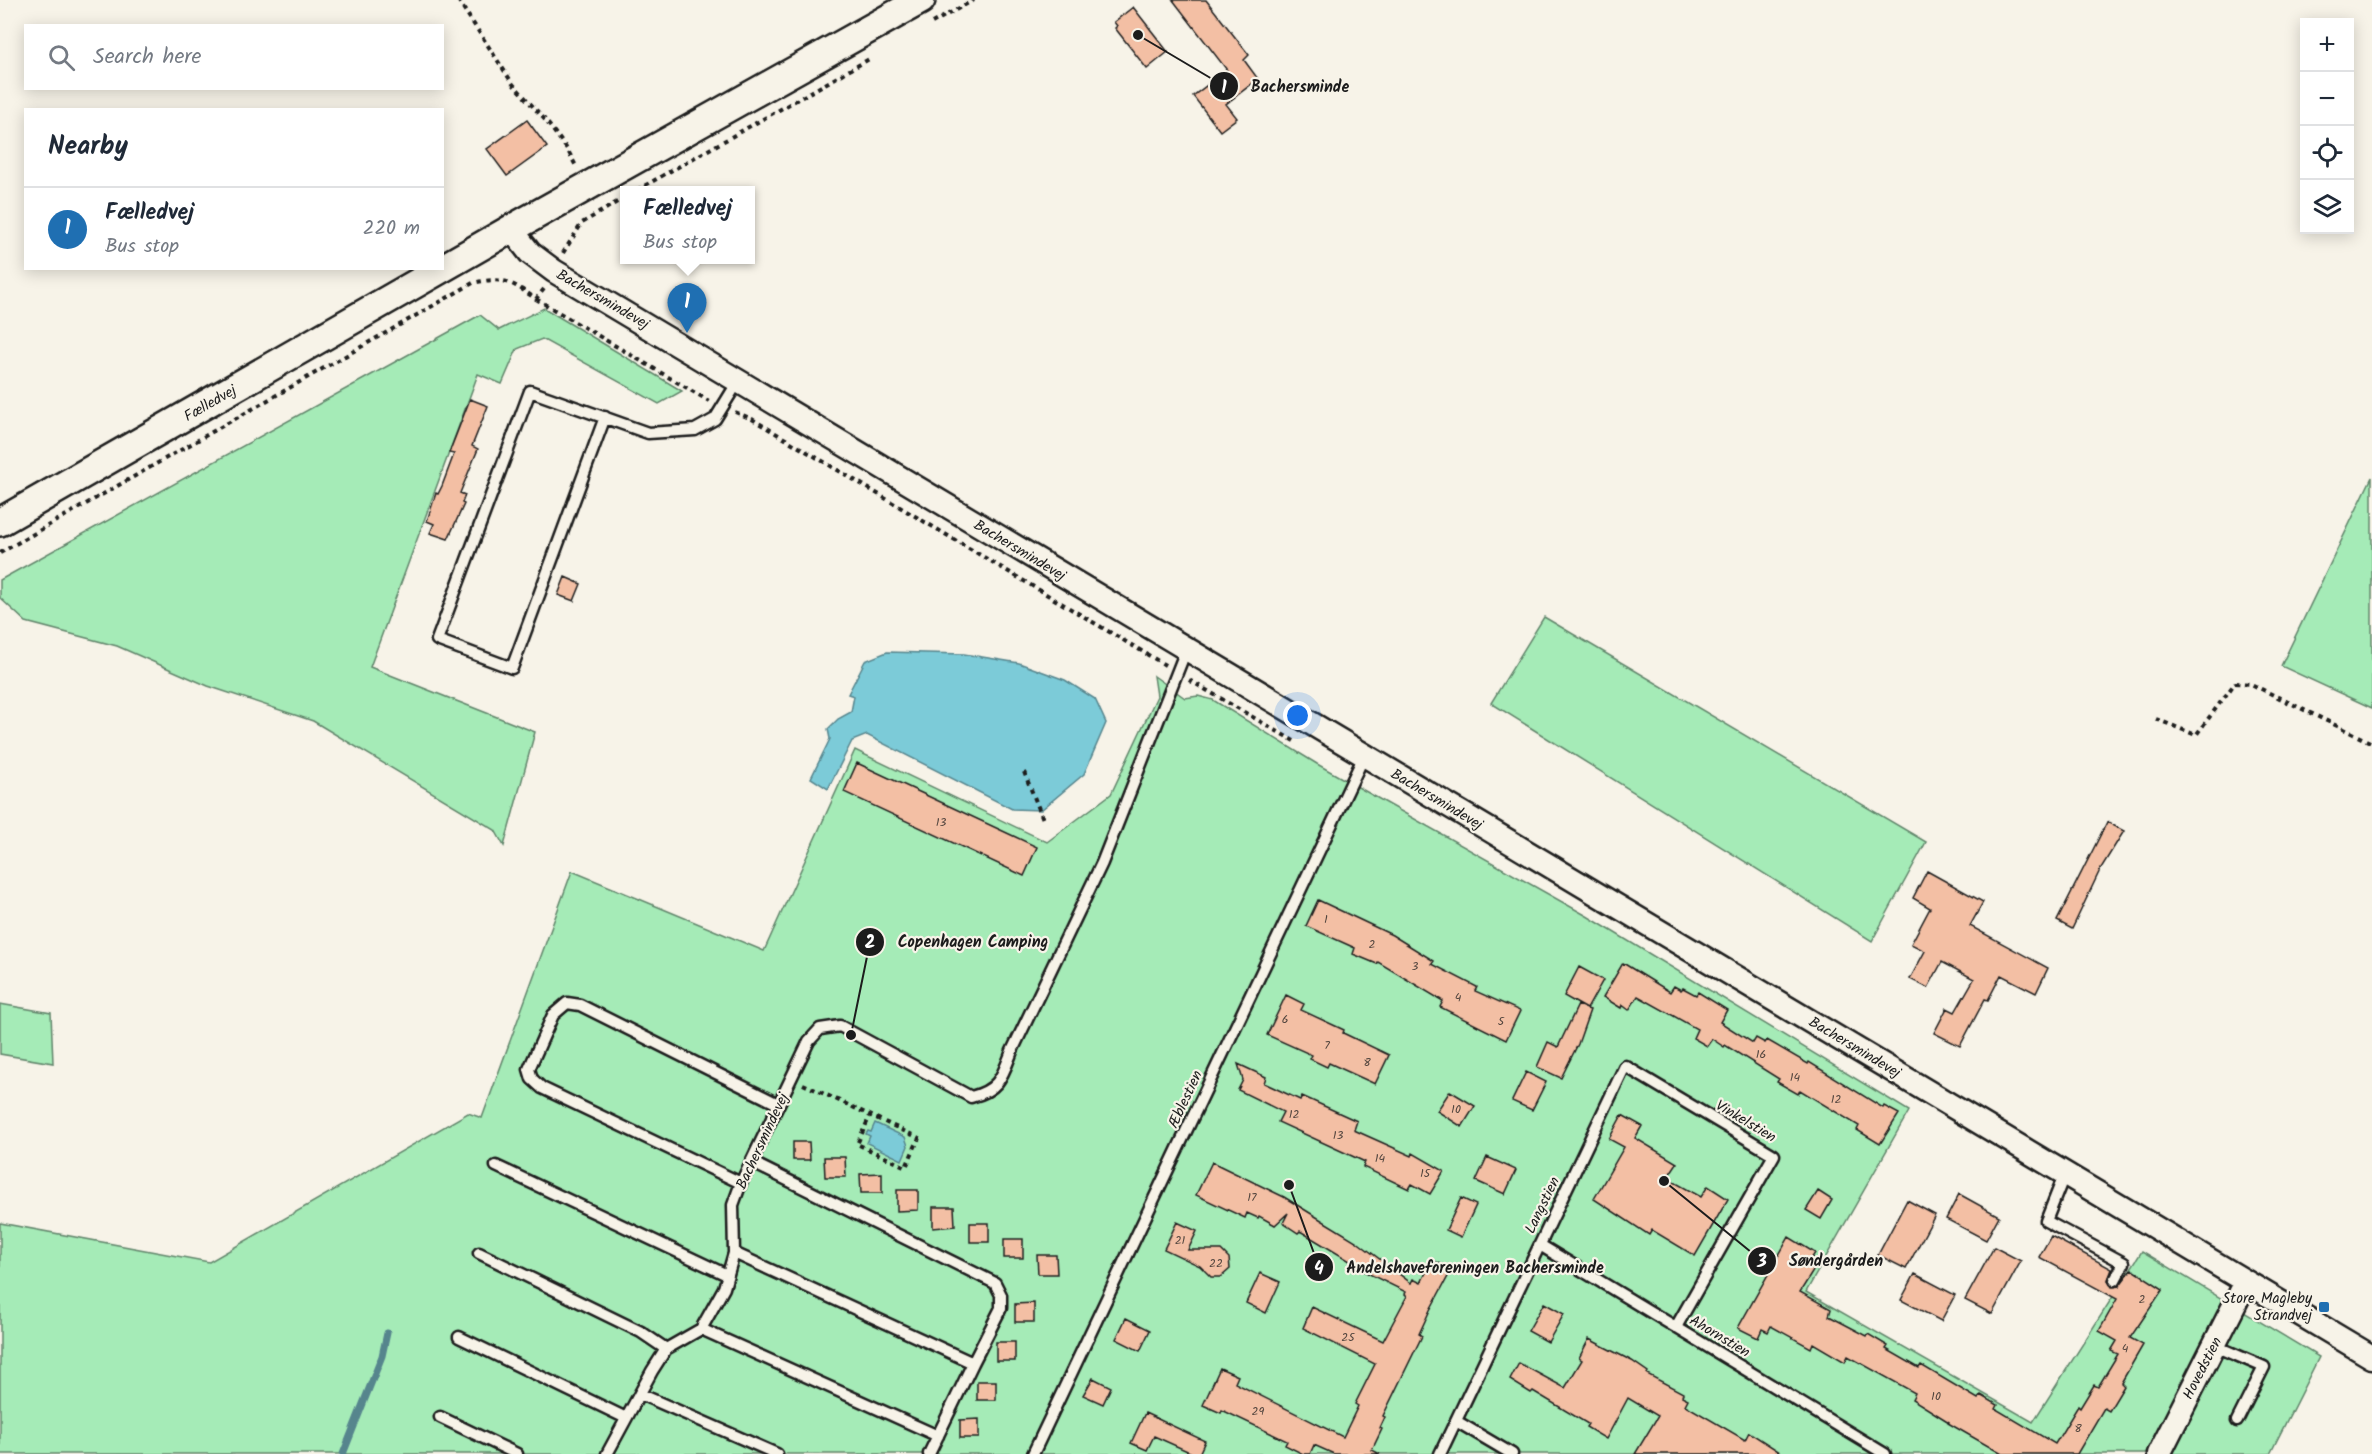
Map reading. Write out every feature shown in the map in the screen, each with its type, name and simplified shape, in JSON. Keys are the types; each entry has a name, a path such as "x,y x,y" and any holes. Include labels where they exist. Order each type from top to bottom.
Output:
{"street":[{"name":"Fælledvej","path":"444,267 921,0"},
{"name":"Bachersmindevej","path":"511,229 530,253 554,271 2372,1357"},
{"name":"Fælledvej","path":"0,522 439,270"},
{"name":"Hovedstien","path":"2159,1454 2246,1282"}],"lane":[{"path":"605,417 512,668 436,640 530,391 605,417 648,432 695,430 715,419 739,380"},
{"name":"Bachersmindevej","path":"701,1329 724,1288 734,1253 733,1205 741,1182 809,1041 820,1029 840,1026 971,1097 988,1093 1001,1079 1102,863 1186,650"},
{"name":"Æblestien","path":"1033,1454 1364,756"},
{"path":"741,1182 542,1088 532,1079 529,1069 553,1015 567,1003 580,1005 778,1104"},
{"name":"Langstien","path":"1440,1454 1625,1066"},
{"name":"Vinkelstien","path":"1625,1066 1774,1155 1676,1327"},
{"path":"751,1162 994,1283 1001,1295 1001,1308 929,1454"},
{"path":"495,1166 728,1275"},
{"path":"2065,1172 2046,1221 2124,1263 2115,1280"},
{"name":"Ahornstien","path":"1540,1245 1885,1454"},
{"path":"479,1253 641,1332 666,1349"},
{"path":"734,1253 973,1363"},
{"path":"607,1454 666,1349 701,1329 938,1436"},
{"path":"459,1337 626,1418"},
{"path":"2213,1345 2264,1367 2237,1421"},
{"path":"640,1394 777,1454"},
{"path":"441,1417 517,1454"},
{"path":"1456,1421 1512,1454"}],"path":[{"path":"458,0 513,84 567,149 587,187"},
{"path":"923,29 974,0"},
{"path":"644,186 872,58"},
{"path":"0,553 473,284 491,279 507,281 536,299 582,223 620,200"},
{"path":"2156,719 2196,735 2235,683 2251,684 2372,743"},
{"path":"1024,772 1043,819"},
{"path":"791,1079 919,1138 906,1167 857,1144 870,1116"}],"green space":[{"path":"544,308 682,391 659,404 542,339 517,349 502,384 478,374 370,667 535,732 504,846 495,830 313,721 208,686 117,646 26,622 0,598 0,580 480,315 499,330"},
{"path":"2372,477 2372,708 2281,666"},
{"path":"1544,617 1926,842 1872,941 1491,703"},
{"path":"1154,676 1185,698 1198,696 1213,700 1317,764 1587,916 1909,1111 1806,1292 2033,1422 2142,1251 2319,1357 2270,1454 0,1454 0,1223 209,1262 468,1113 482,1118 572,871 764,951 855,750 1047,842 1111,794 1157,696"},
{"path":"0,1004 51,1013 53,1063 0,1054"}],"water":[{"path":"887,652 964,654 1019,663 1065,680 1095,699 1106,723 1084,774 1041,810 1012,809 867,735 852,741 828,789 811,778 830,739 828,729 838,719 851,712 854,696 848,694 865,661"},
{"path":"875,1123 905,1137 908,1146 902,1160 867,1143 870,1136 866,1134 868,1131 871,1132"}],"building":[{"path":"1173,0 1206,0 1249,55 1244,60 1258,79 1226,104 1237,118 1220,131 1193,96 1227,70"},
{"path":"1133,7 1168,52 1147,69 1115,28 1117,26 1114,22"},
{"path":"527,120 547,147 507,176 487,149"},
{"path":"470,399 488,406 472,446 478,449 460,493 465,495 462,503 464,504 448,539 430,533 434,524 427,521 436,493 438,494 442,486 454,454 449,453"},
{"path":"565,577 581,584 574,601 558,595"},
{"path":"857,763 1037,847 1024,876 844,792"},
{"path":"2107,822 2124,831 2101,868 2072,929 2057,921"},
{"path":"1927,871 1983,902 1970,926 2048,968 2036,993 2001,975 1988,1000 1985,999 1960,1046 1934,1033 1947,1008 1955,1012 1974,979 1942,962 1928,988 1910,979 1925,951 1911,944 1930,908 1913,898"},
{"path":"1318,900 1392,935 1434,961 1432,964 1477,987 1475,991 1520,1011 1506,1040 1440,1007 1443,1001 1378,962 1377,964 1353,954 1355,948 1306,926"},
{"path":"1623,963 1670,992 1674,986 1696,995 1698,992 1727,1010 1720,1022 1753,1043 1756,1038 1765,1043 1767,1040 1808,1064 1809,1062 1883,1108 1884,1106 1899,1114 1880,1144 1857,1130 1859,1126 1800,1090 1798,1094 1777,1082 1779,1079 1725,1045 1724,1047 1712,1039 1707,1046 1693,1038 1697,1029 1638,996 1629,1010 1622,1005 1621,1008 1603,997"},
{"path":"1579,967 1603,980 1587,1009 1564,996"},
{"path":"1286,995 1304,1004 1301,1010 1389,1055 1375,1084 1329,1063 1327,1067 1310,1059 1312,1055 1267,1035"},
{"path":"1578,1005 1590,1010 1578,1044 1561,1078 1537,1067 1548,1042 1558,1047"},
{"path":"1238,1064 1266,1077 1264,1083 1300,1100 1302,1096 1357,1121 1354,1130 1412,1156 1413,1153 1444,1171 1430,1194 1412,1184 1409,1189 1363,1167 1365,1162 1278,1122 1283,1112 1238,1090 1243,1080"},
{"path":"1526,1072 1546,1082 1532,1110 1512,1101"},
{"path":"1450,1091 1475,1106 1462,1127 1437,1111"},
{"path":"1622,1115 1642,1126 1635,1138 1677,1163 1667,1178 1701,1197 1708,1186 1728,1199 1695,1256 1652,1230 1649,1235 1594,1199 1624,1147 1609,1139"},
{"path":"793,1142 809,1142 810,1160 793,1160"},
{"path":"824,1157 845,1157 846,1177 825,1177"},
{"path":"1487,1157 1516,1170 1505,1194 1476,1181"},
{"path":"1212,1162 1284,1197 1356,1241 1411,1283 1413,1279 1421,1283 1432,1260 1452,1269 1430,1310 1419,1334 1422,1336 1383,1416 1385,1417 1380,1428 1382,1429 1372,1450 1380,1454 1334,1454 1314,1445 1310,1454 1303,1454 1285,1445 1287,1441 1222,1410 1221,1413 1203,1405 1220,1368 1238,1376 1235,1383 1343,1437 1358,1406 1355,1404 1375,1364 1303,1328 1312,1307 1383,1341 1407,1296 1406,1292 1359,1269 1360,1267 1283,1223 1288,1213 1275,1225 1259,1216 1258,1218 1247,1213 1245,1218 1196,1195"},
{"path":"882,1173 882,1193 861,1193 860,1174"},
{"path":"897,1190 918,1190 918,1210 897,1211"},
{"path":"1818,1191 1832,1200 1821,1219 1806,1210"},
{"path":"1959,1194 1999,1216 1986,1240 1946,1219"},
{"path":"1461,1198 1476,1205 1461,1237 1446,1230"},
{"path":"1907,1200 1935,1215 1906,1269 1878,1255"},
{"path":"933,1207 954,1207 955,1226 933,1228"},
{"path":"1177,1222 1197,1231 1188,1250 1221,1250 1229,1258 1230,1269 1221,1277 1211,1277 1200,1266 1164,1249"},
{"path":"970,1223 989,1223 989,1242 970,1242"},
{"path":"2051,1236 2112,1269 2108,1280 2112,1287 2119,1286 2132,1269 2163,1289 2130,1338 2143,1345 2121,1383 2124,1386 2109,1411 2104,1408 2077,1454 2002,1454 1912,1399 1915,1393 1848,1356 1845,1362 1813,1343 1811,1348 1771,1326 1768,1332 1762,1329 1758,1338 1738,1328 1789,1237 1815,1253 1808,1264 1815,1268 1800,1292 1831,1309 1829,1316 1867,1336 1868,1334 1888,1346 1886,1349 1919,1368 1921,1365 1978,1399 1981,1395 1998,1405 1996,1409 2055,1444 2078,1406 2080,1408 2094,1385 2098,1387 2118,1354 2111,1351 2117,1341 2099,1331 2117,1299 2039,1257"},
{"path":"1004,1239 1023,1239 1023,1258 1004,1258"},
{"path":"1994,1247 2021,1261 1992,1314 1965,1300"},
{"path":"1037,1255 1056,1255 1057,1274 1038,1274"},
{"path":"1260,1273 1280,1282 1266,1313 1246,1303"},
{"path":"1915,1274 1955,1295 1941,1321 1901,1300"},
{"path":"1034,1303 1034,1322 1015,1322 1015,1304"},
{"path":"1544,1303 1564,1314 1548,1342 1528,1331"},
{"path":"1126,1318 1150,1330 1140,1351 1116,1339"},
{"path":"1589,1339 1632,1361 1648,1372 1647,1374 1683,1393 1682,1396 1688,1399 1685,1405 1745,1440 1749,1432 1783,1454 1635,1454 1658,1416 1628,1398 1606,1439 1586,1427 1588,1424 1510,1380 1519,1363 1565,1388 1582,1360 1579,1358"},
{"path":"996,1342 1015,1342 1015,1361 996,1361"},
{"path":"1093,1378 1111,1387 1103,1404 1083,1395"},
{"path":"977,1381 996,1381 996,1400 977,1400"},
{"path":"1145,1413 1205,1441 1199,1454 1194,1454 1154,1436 1147,1450 1131,1443"},
{"path":"979,1419 979,1438 960,1438 960,1420"}],"waterway":[{"path":"343,1454 382,1356 387,1333"}],"place":[{"name":"Bachersminde","path":"1138,35"},
{"name":"Fælledvej","path":"687,333"},
{"name":"Copenhagen Camping","path":"851,1035"},
{"name":"Søndergården","path":"1664,1181"},
{"name":"Andelshaveforeningen Bachersminde","path":"1289,1185"},
{"name":"Store Magleby Strandvej","path":"2324,1307"}]}
